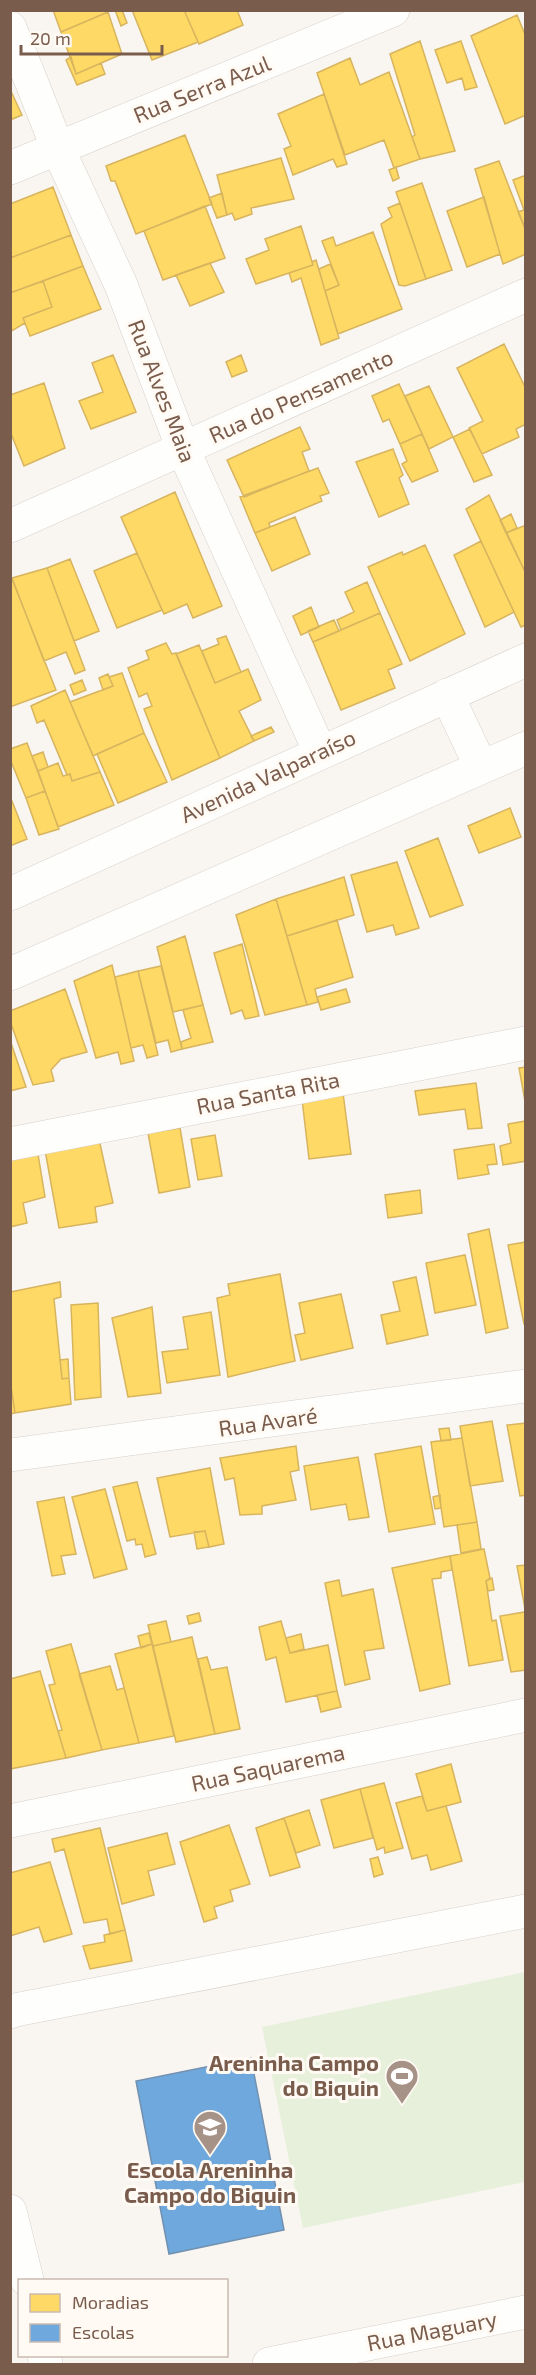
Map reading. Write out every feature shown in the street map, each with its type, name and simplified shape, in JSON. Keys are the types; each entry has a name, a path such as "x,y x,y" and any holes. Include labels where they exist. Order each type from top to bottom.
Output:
{"street":[{"name":"Rua Serra Azul","path":"10,168 393,10"},
{"name":"Rua Alves Maia","path":"10,28 58,149 121,285 183,449 320,752"},
{"name":"Rua do Pensamento","path":"10,526 525,296"},
{"name":"Avenida Valparaíso","path":"10,894 525,660"},
{"path":"447,695 481,767"},
{"path":"10,974 525,748"},
{"name":"Rua Santa Rita","path":"10,1144 525,1043"},
{"name":"Rua Avaré","path":"10,1455 525,1386"},
{"name":"Rua Saquarema","path":"10,1821 525,1715"},
{"path":"10,2012 525,1911"},
{"path":"10,2211 27,2279"},
{"name":"Rua Maguary","path":"269,2364 525,2312"}],"green space":[{"name":"Areninha Campo do Biquin","path":"525,1972 525,2182 303,2228 262,2027"}],"building: Moradias":[{"path":"53,10 107,10 108,12 61,32"},
{"path":"115,10 122,10 127,23 121,26"},
{"path":"132,10 184,10 198,42 152,60"},
{"path":"184,10 237,10 243,25 199,44"},
{"path":"108,12 122,54 76,74 61,32"},
{"path":"517,15 526,37 526,115 505,124 471,36"},
{"path":"420,41 455,151 420,159 390,54"},
{"path":"461,41 477,87 465,90 462,78 447,83 435,50"},
{"path":"71,57 76,74 101,63 105,74 77,85 66,60"},
{"path":"350,58 360,85 389,72 420,159 394,168 384,140 345,155 317,73"},
{"path":"10,89 22,115 10,120"},
{"path":"324,94 347,164 337,167 333,159 293,175 284,149 291,146 278,114"},
{"path":"185,135 212,204 136,234 115,181 111,181 106,166"},
{"path":"281,158 294,199 251,208 252,214 235,220 232,213 227,215 217,175"},
{"path":"499,161 526,231 526,254 503,264 475,169"},
{"path":"396,167 399,178 393,181 389,170"},
{"path":"526,175 526,231 518,212 524,210 513,180"},
{"path":"422,183 452,270 426,279 396,192"},
{"path":"53,187 71,235 10,258 10,204"},
{"path":"222,193 227,215 217,218 209,198"},
{"path":"484,197 500,254 467,267 447,211"},
{"path":"400,203 426,279 405,286 399,285 381,224 392,217 388,208"},
{"path":"205,206 225,258 163,280 144,231"},
{"path":"301,226 313,265 256,284 246,259 269,250 265,239"},
{"path":"373,232 402,309 338,334 325,291 339,285 322,241 333,237 336,246"},
{"path":"71,235 83,266 10,293 10,258"},
{"path":"316,260 339,338 321,345 301,278 292,282 289,273 313,265 312,262"},
{"path":"210,263 224,292 190,306 176,275"},
{"path":"330,264 339,285 325,291 319,269"},
{"path":"83,266 101,309 30,336 23,318 52,307 43,281"},
{"path":"43,281 52,307 23,318 25,323 10,332 10,293"},
{"path":"504,344 526,389 526,424 516,429 519,437 482,454 469,428 483,421 457,368"},
{"path":"113,355 136,412 91,429 79,401 103,392 92,363"},
{"path":"241,355 247,371 232,377 226,362"},
{"path":"44,383 65,448 24,466 10,431 10,395"},
{"path":"399,384 422,434 400,444 389,419 383,422 372,396"},
{"path":"429,386 453,437 429,449 405,396"},
{"path":"300,427 310,449 302,452 309,471 244,497 227,460"},
{"path":"470,429 492,475 474,482 453,437"},
{"path":"422,434 438,471 412,482 402,464 407,461 400,444"},
{"path":"393,449 403,475 399,478 409,504 379,517 356,462"},
{"path":"318,468 329,493 320,496 322,501 269,523 270,527 255,533 240,497"},
{"path":"175,492 222,606 193,618 187,604 164,614 121,517"},
{"path":"489,495 526,574 526,625 521,627 466,509"},
{"path":"511,514 517,528 506,533 500,520"},
{"path":"295,517 310,554 272,571 255,533"},
{"path":"526,525 526,574 506,533"},
{"path":"481,541 514,612 485,627 454,555"},
{"path":"425,545 465,634 410,661 368,567"},
{"path":"137,553 162,610 117,628 94,571"},
{"path":"70,559 99,631 74,641 47,568"},
{"path":"47,568 85,670 75,674 66,652 44,661 12,578"},
{"path":"10,574 56,690 10,707"},
{"path":"367,582 380,613 341,630 337,620 354,612 345,592"},
{"path":"311,607 319,627 301,635 293,616"},
{"path":"380,613 402,664 388,670 395,688 341,710 313,642"},
{"path":"334,620 339,631 313,642 308,631"},
{"path":"226,636 241,672 215,683 202,651 219,644 217,639"},
{"path":"166,643 172,654 176,653 220,758 172,780 144,709 152,706 147,693 139,697 128,668 149,659 146,651"},
{"path":"199,645 215,683 248,669 261,700 239,711 254,741 220,758 176,654"},
{"path":"122,673 144,733 93,756 70,702 113,686 109,677"},
{"path":"108,674 113,686 103,690 99,678"},
{"path":"82,680 86,690 74,695 70,685"},
{"path":"65,690 100,772 72,781 70,774 67,775 44,720 37,723 31,706"},
{"path":"271,727 274,732 254,741 251,736"},
{"path":"144,733 167,782 118,803 97,754"},
{"path":"27,743 45,791 26,798 10,759 10,749"},
{"path":"43,752 48,767 38,771 32,756"},
{"path":"58,763 63,776 70,774 72,781 100,772 114,805 58,827 38,771"},
{"path":"45,791 59,829 39,835 26,798"},
{"path":"10,796 27,839 10,846"},
{"path":"510,808 521,837 479,853 468,826"},
{"path":"438,838 463,905 430,917 405,851"},
{"path":"397,862 419,928 396,935 393,925 367,932 351,875"},
{"path":"344,877 354,915 287,936 276,899"},
{"path":"276,899 307,1005 265,1015 236,915"},
{"path":"337,920 353,977 315,989 318,1002 307,1005 287,936"},
{"path":"185,936 203,1005 173,1012 157,947"},
{"path":"242,944 259,1016 245,1019 242,1010 231,1014 214,953"},
{"path":"112,965 134,1061 121,1064 118,1052 96,1058 74,981"},
{"path":"161,966 182,1049 171,1052 168,1040 156,1043 138,971"},
{"path":"138,971 158,1055 147,1058 143,1045 131,1048 115,977"},
{"path":"65,989 87,1052 61,1059 51,1070 54,1081 33,1085 10,1021 10,1011"},
{"path":"346,989 350,1002 321,1010 317,997"},
{"path":"203,1005 213,1042 182,1049 181,1042 191,1038 183,1010"},
{"path":"10,1040 26,1087 10,1091"},
{"path":"526,1067 526,1107 519,1068"},
{"path":"476,1083 482,1128 468,1129 465,1109 419,1115 415,1091"},
{"path":"343,1093 351,1154 309,1159 302,1099"},
{"path":"526,1121 526,1161 503,1165 500,1146 511,1143 508,1124"},
{"path":"180,1128 190,1187 159,1193 148,1133"},
{"path":"215,1135 222,1176 198,1180 191,1139"},
{"path":"99,1139 113,1203 95,1207 97,1222 59,1228 45,1150"},
{"path":"494,1144 497,1164 487,1165 489,1174 458,1179 454,1150"},
{"path":"37,1148 45,1197 23,1203 27,1223 10,1227 10,1154"},
{"path":"420,1190 422,1213 388,1218 385,1195"},
{"path":"489,1229 508,1328 486,1333 468,1234"},
{"path":"526,1242 526,1324 524,1324 508,1245"},
{"path":"465,1255 476,1305 435,1313 426,1263"},
{"path":"280,1274 295,1361 228,1377 217,1298 230,1295 228,1284"},
{"path":"416,1277 428,1335 387,1344 381,1315 400,1311 393,1282"},
{"path":"60,1282 61,1297 54,1299 62,1379 69,1378 71,1404 15,1413 10,1379 10,1292"},
{"path":"341,1294 353,1348 301,1360 295,1335 305,1333 299,1303"},
{"path":"98,1303 101,1397 75,1400 71,1305"},
{"path":"152,1307 161,1393 128,1397 112,1318"},
{"path":"211,1312 220,1375 167,1383 162,1352 188,1349 183,1317"},
{"path":"68,1359 69,1378 62,1379 60,1360"},
{"path":"10,1379 15,1413 10,1414"},
{"path":"492,1421 503,1481 470,1486 460,1426"},
{"path":"526,1423 526,1495 520,1496 507,1425"},
{"path":"449,1428 451,1440 441,1441 439,1429"},
{"path":"462,1438 477,1522 444,1527 431,1442"},
{"path":"296,1446 299,1470 290,1472 296,1500 262,1506 262,1514 240,1515 234,1478 225,1480 220,1458"},
{"path":"421,1446 435,1524 389,1532 375,1454"},
{"path":"358,1457 369,1517 349,1520 346,1504 311,1510 304,1466"},
{"path":"210,1468 224,1544 209,1547 205,1531 170,1537 157,1478"},
{"path":"137,1482 156,1554 145,1557 142,1544 136,1545 135,1539 127,1541 113,1487"},
{"path":"105,1489 127,1569 94,1578 72,1497"},
{"path":"440,1495 441,1508 435,1509 433,1497"},
{"path":"64,1497 76,1554 61,1556 65,1574 52,1576 37,1502"},
{"path":"477,1522 481,1549 461,1553 457,1525"},
{"path":"205,1531 209,1547 197,1549 194,1532"},
{"path":"484,1549 490,1578 486,1581 492,1621 496,1620 503,1660 469,1666 450,1556"},
{"path":"450,1556 452,1570 441,1572 441,1578 432,1579 450,1684 420,1691 392,1568"},
{"path":"526,1565 526,1614 517,1566"},
{"path":"492,1578 494,1590 488,1591 486,1581"},
{"path":"339,1580 342,1596 373,1589 384,1648 364,1651 370,1679 345,1685 325,1583"},
{"path":"525,1612 526,1670 511,1672 500,1616"},
{"path":"199,1613 201,1621 189,1624 187,1616"},
{"path":"166,1621 171,1642 153,1646 148,1625"},
{"path":"281,1621 290,1653 328,1645 337,1691 286,1702 276,1657 266,1660 259,1627"},
{"path":"149,1633 152,1644 141,1648 138,1636"},
{"path":"301,1634 304,1649 290,1653 286,1638"},
{"path":"192,1637 215,1734 176,1742 153,1646"},
{"path":"71,1644 102,1750 66,1758 58,1731 62,1730 49,1685 55,1684 46,1651"},
{"path":"152,1644 174,1736 139,1743 115,1654"},
{"path":"207,1657 211,1670 227,1667 240,1729 215,1734 198,1659"},
{"path":"110,1666 117,1690 124,1688 139,1743 102,1750 79,1674"},
{"path":"40,1671 66,1758 10,1769 10,1679"},
{"path":"337,1691 341,1707 321,1712 317,1695"},
{"path":"451,1764 461,1802 427,1811 416,1774"},
{"path":"384,1783 403,1848 385,1853 384,1847 377,1850 360,1789"},
{"path":"360,1789 373,1838 334,1848 321,1800"},
{"path":"422,1796 427,1811 446,1806 462,1861 431,1870 427,1855 412,1859 396,1803"},
{"path":"309,1810 320,1845 296,1853 284,1818"},
{"path":"284,1818 300,1867 270,1876 256,1828"},
{"path":"229,1825 250,1884 230,1890 233,1901 214,1907 217,1918 204,1922 180,1842"},
{"path":"100,1828 125,1930 110,1934 107,1919 84,1923 64,1849 55,1852 52,1839"},
{"path":"167,1833 175,1864 148,1871 154,1895 122,1904 108,1848"},
{"path":"378,1857 383,1874 374,1877 370,1859"},
{"path":"50,1862 72,1934 44,1942 39,1927 10,1936 10,1873"},
{"path":"125,1930 132,1961 90,1969 83,1946 105,1942 104,1935"}],"building: Escolas":[{"name":"Escola Areninha Campo do Biquin","path":"251,2058 284,2230 169,2254 136,2081"}],"place":[{"name":"Areninha Campo do Biquin","path":"402,2105"},
{"name":"Escola Areninha Campo do Biquin","path":"210,2156"}]}
